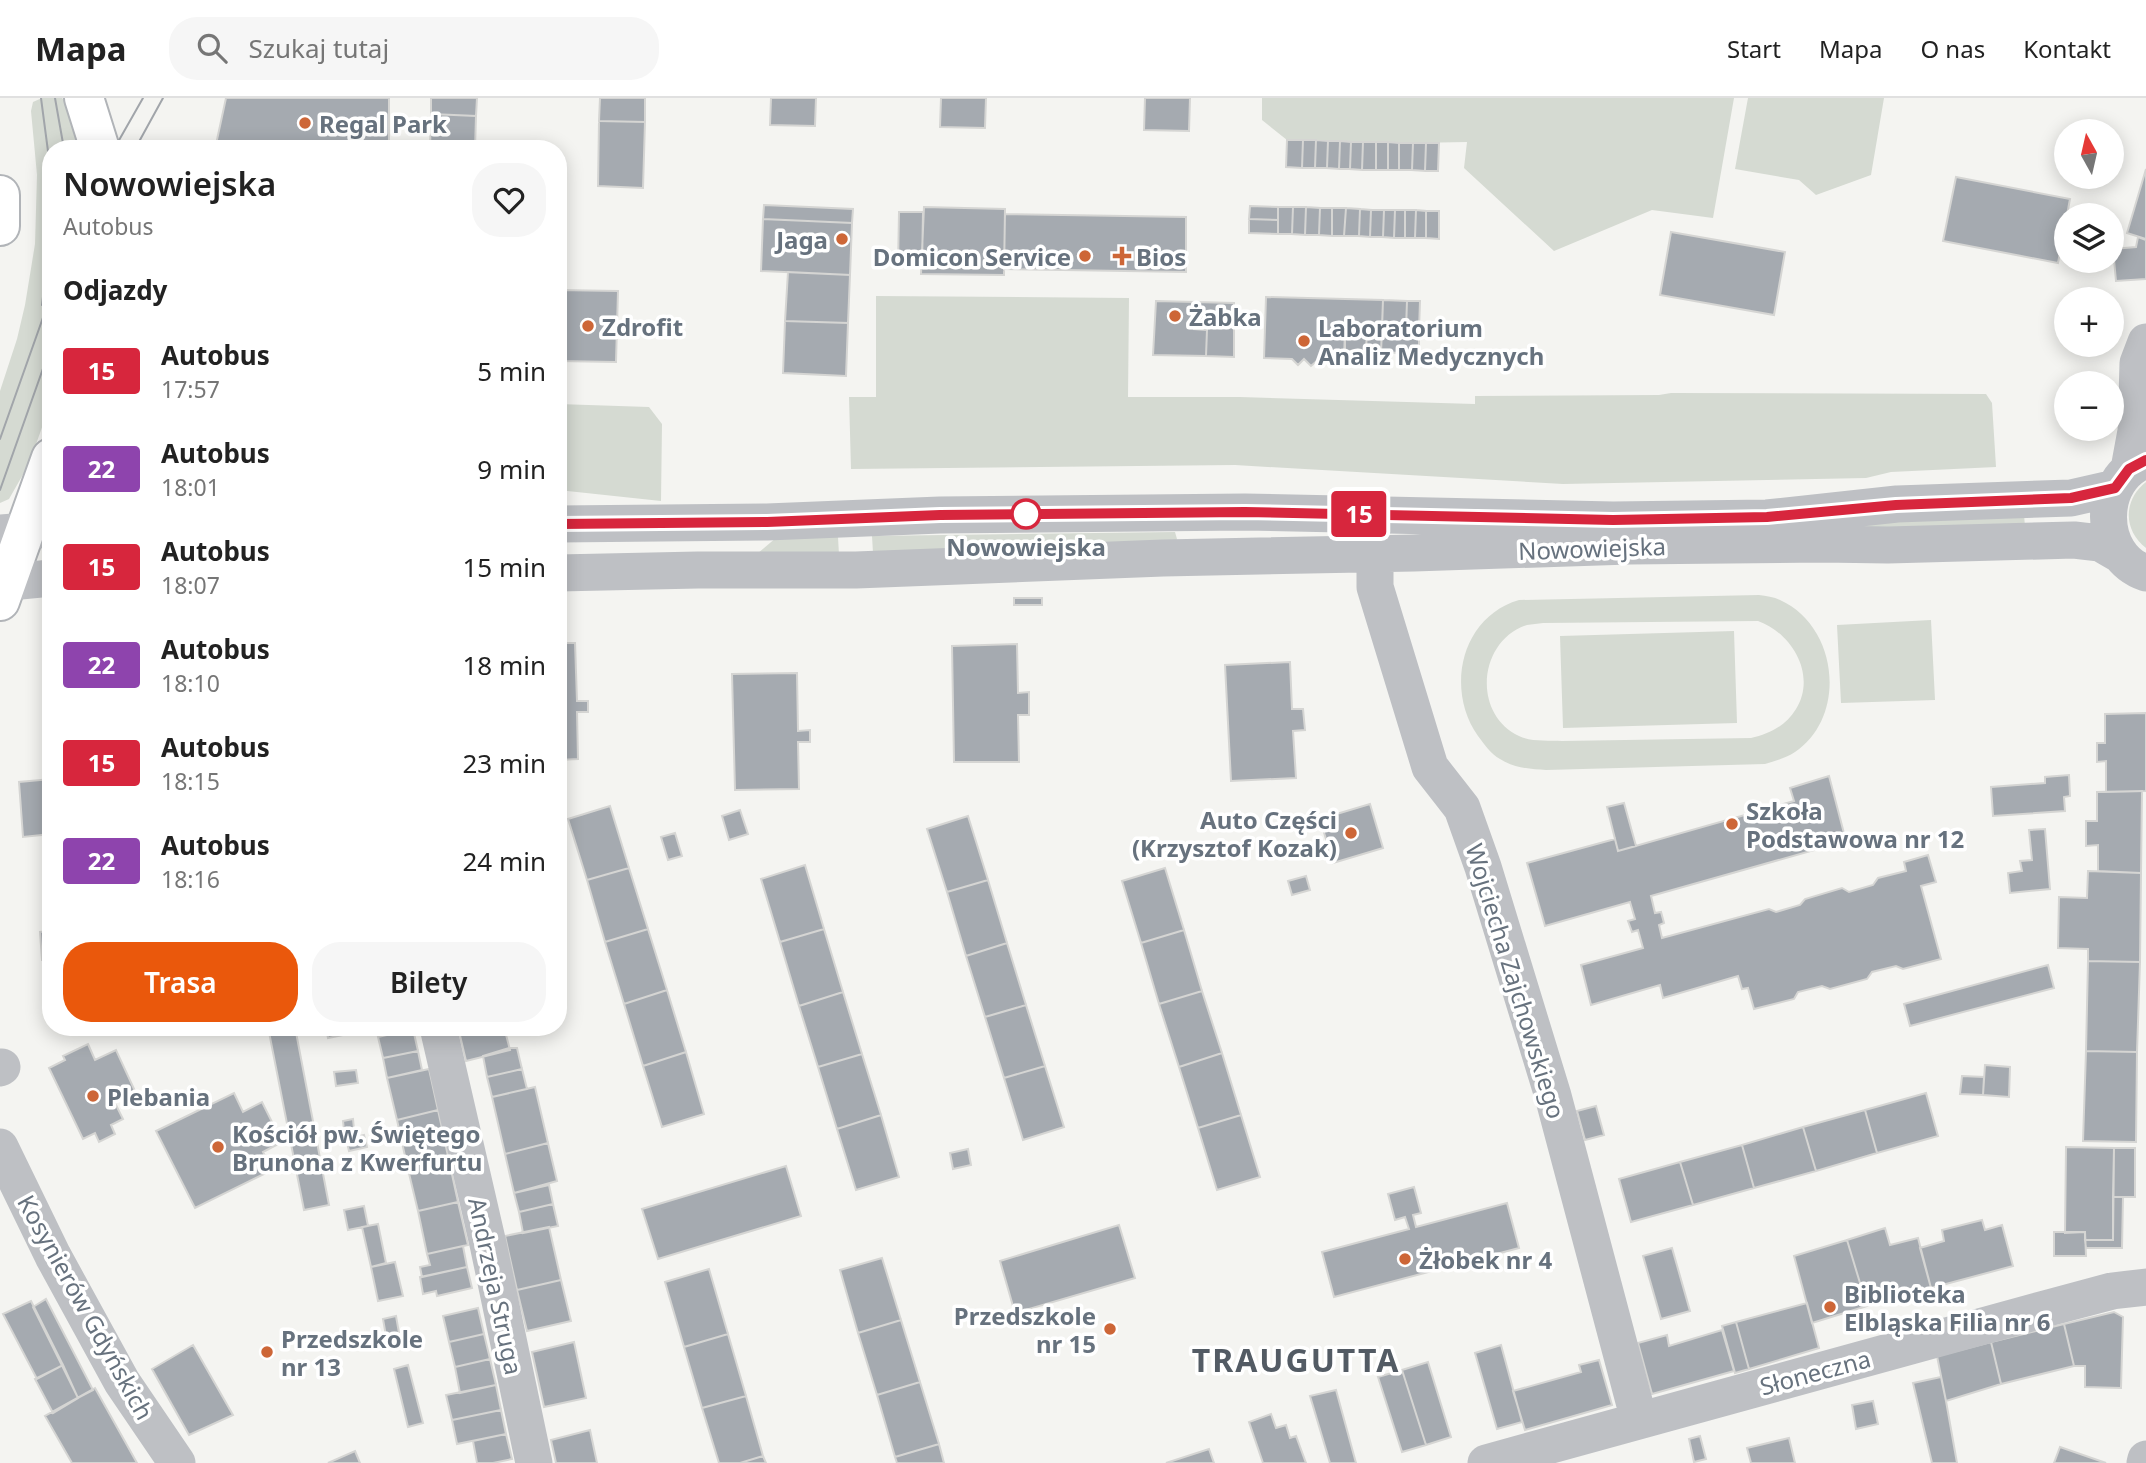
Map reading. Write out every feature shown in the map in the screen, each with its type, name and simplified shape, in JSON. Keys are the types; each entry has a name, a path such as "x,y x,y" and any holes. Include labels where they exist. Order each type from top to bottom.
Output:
{"main road":[{"path":"84,98 97,140"},
{"path":"0,195 0,226"},
{"path":"2,589 42,483"}],"street":[{"path":"2132,564 2110,537 2108,514 2130,472 2136,431 2138,363 2146,342"},
{"name":"Nowowiejska","path":"567,523 767,522 940,515 1245,512 1613,520 1767,517 1896,505 2071,498 2130,472"},
{"name":"Nowowiejska","path":"567,573 856,570 1163,558 1629,546 1888,545 2074,540 2100,543 2132,564"},
{"name":"Wojciecha Zajchowskiego","path":"1375,554 1375,587 1430,767 1462,808 1483,867 1571,1160 1639,1420"},
{"path":"2,589 42,580"},
{"name":"Andrzeja Struga","path":"440,1036 488,1244 534,1463"},
{"name":"Kosynierów Gdyńskich","path":"0,1147 53,1256 122,1382 177,1463"},
{"name":"Słoneczna","path":"1486,1463 2112,1291 2146,1287"}],"shaded area":[{"path":"42,98 62,98 76,140 42,140 42,427 29,464 9,499 0,503 0,391 17,339 35,244 37,175 31,111 33,102"},
{"path":"1262,98 1734,98 1713,218 1652,210 1554,251 1464,168 1467,142 1287,140 1262,120"},
{"path":"1748,98 1884,98 1871,175 1816,195 1799,180 1735,169"},
{"path":"876,296 1129,298 1128,397 1240,397 1475,404 1475,396 1671,393 1986,394 1992,403 1996,467 1891,472 1866,478 1563,484 1235,465 851,469 849,397 876,397"},
{"path":"567,404 649,407 662,424 661,501 567,491"},
{"path":"2146,482 2146,548 2133,533 2129,515 2133,497"},
{"path":"2024,514 2025,527 1847,530 1881,519"},
{"path":"1175,532 1175,543 873,553 872,536"},
{"path":"777,537 838,537 839,555 757,554"},
{"path":"1759,595 1778,599 1799,613 1814,630 1824,650 1829,672 1829,695 1823,717 1812,736 1795,752 1765,764 1546,770 1511,764 1488,749 1478,736 1462,697 1461,677 1464,657 1483,622 1499,609 1519,600","holes":["1758,621 1770,627 1791,645 1798,657 1804,683 1802,696 1792,715 1782,725 1771,732 1751,738 1562,741 1529,739 1504,726 1494,712 1488,695 1487,678 1498,646 1511,633 1527,625"]},
{"path":"1931,620 1935,700 1841,703 1837,625"},
{"path":"1734,631 1737,723 1563,728 1560,636"}],"building":[{"name":"Regal Park","path":"226,98 389,98 389,140 217,140"},
{"path":"431,98 477,98 476,116 431,114"},
{"path":"600,98 645,98 645,122 599,121"},
{"path":"771,98 816,98 815,126 770,125"},
{"path":"941,98 986,98 985,128 940,127"},
{"path":"1145,98 1190,98 1189,131 1144,130"},
{"path":"431,114 476,116 475,140 430,140"},
{"path":"599,121 645,122 643,188 598,186"},
{"path":"1287,140 1303,140 1302,168 1286,167"},
{"path":"1303,140 1316,140 1315,168 1302,168"},
{"path":"1316,140 1328,141 1327,168 1315,168"},
{"path":"1328,141 1340,141 1339,169 1327,168"},
{"path":"1340,141 1351,142 1350,169 1339,169"},
{"path":"1351,142 1363,142 1362,170 1350,169"},
{"path":"1363,142 1376,142 1376,170 1362,170"},
{"path":"1376,142 1388,142 1388,170 1376,170"},
{"path":"1388,142 1399,143 1399,170 1388,170"},
{"path":"1399,143 1413,143 1412,170 1399,170"},
{"path":"1413,143 1426,143 1425,171 1412,170"},
{"path":"1426,143 1439,143 1438,171 1425,171"},
{"path":"2146,169 2146,239 2127,233"},
{"path":"1956,177 2070,199 2069,203 2054,203 2054,262 1943,241"},
{"path":"764,205 853,209 852,223 763,219"},
{"path":"1250,206 1278,207 1278,220 1249,219"},
{"path":"924,207 1005,209 1004,275 921,274"},
{"path":"1278,207 1293,207 1292,234 1278,234"},
{"path":"1293,207 1306,207 1305,235 1292,234"},
{"path":"1306,207 1320,208 1319,235 1305,235"},
{"path":"1320,208 1332,208 1332,236 1319,235"},
{"path":"1332,208 1346,208 1344,236 1332,236"},
{"path":"1346,208 1360,209 1359,236 1344,236"},
{"path":"1360,209 1371,210 1370,237 1359,236"},
{"path":"1371,210 1384,210 1383,237 1370,237"},
{"path":"1384,210 1395,210 1394,238 1383,237"},
{"path":"1395,210 1405,210 1405,238 1394,238"},
{"path":"1405,210 1416,210 1415,238 1405,238"},
{"path":"1416,210 1426,211 1426,238 1415,238"},
{"path":"1426,211 1439,211 1439,239 1426,238"},
{"path":"899,212 923,212 922,267 898,267"},
{"path":"1005,214 1186,217 1186,272 1004,269"},
{"path":"763,219 852,223 850,275 761,271"},
{"path":"1249,219 1278,220 1278,234 1249,233"},
{"path":"1671,232 1785,252 1774,315 1660,295"},
{"path":"2138,237 2146,240 2146,279 2116,281 2115,273 2124,273 2124,248 2136,247"},
{"path":"788,272 850,275 848,323 785,321"},
{"name":"Zdrofit","path":"567,290 618,291 616,362 567,361"},
{"name":"Laboratorium Analiz Medycznych","path":"1266,297 1383,300 1382,330 1345,329 1344,360 1318,360 1311,366 1304,359 1298,365 1292,359 1264,358"},
{"path":"1383,300 1407,301 1406,330 1419,330 1419,354 1381,352"},
{"name":"Żabka","path":"1156,301 1195,302 1194,329 1207,330 1206,356 1153,355"},
{"path":"1407,301 1420,301 1419,330 1406,330"},
{"path":"1195,302 1234,303 1234,357 1206,356 1207,330 1194,329"},
{"path":"785,321 848,323 846,376 783,373"},
{"path":"1345,329 1367,329 1366,352 1345,351"},
{"path":"1367,329 1382,330 1381,352 1366,352"},
{"path":"1014,598 1042,598 1042,605 1014,605"},
{"path":"567,643 575,643 577,701 588,701 588,712 577,712 578,759 567,760"},
{"path":"1017,644 1018,693 1029,692 1029,715 1018,715 1019,762 954,762 952,646"},
{"path":"1290,662 1292,709 1303,709 1305,730 1293,731 1296,778 1231,781 1225,665"},
{"path":"797,673 798,731 810,730 810,742 798,742 799,789 735,790 732,674"},
{"path":"2146,713 2146,791 2106,792 2106,761 2097,762 2097,743 2105,743 2105,714"},
{"path":"2069,775 2070,796 2064,797 2065,811 1993,816 1991,787 2045,783 2045,777"},
{"path":"1829,776 1846,841 1651,896 1655,913 1661,912 1664,923 1659,925 1662,938 1769,909 1776,912 1800,905 1805,899 1842,888 1849,892 1873,885 1878,878 1906,871 1904,862 1928,855 1936,882 1921,886 1941,959 1903,969 1896,966 1872,972 1867,979 1830,989 1822,986 1798,992 1794,999 1754,1009 1748,988 1742,989 1738,976 1663,998 1660,985 1591,1005 1581,965 1643,948 1638,930 1632,932 1628,921 1635,919 1630,902 1545,926 1527,863 1615,839 1618,851 1794,801 1790,788"},
{"path":"42,780 42,835 23,837 19,782"},
{"path":"2142,791 2141,873 2098,871 2098,845 2086,846 2086,821 2097,821 2097,792"},
{"path":"1624,803 1636,846 1618,851 1607,807"},
{"name":"Auto Części (Krzysztof Kozak)","path":"1370,804 1383,848 1333,863 1320,819"},
{"path":"610,806 629,868 587,880 568,819"},
{"path":"740,810 748,834 729,840 722,816"},
{"path":"968,816 988,880 947,892 927,829"},
{"path":"2045,829 2050,889 2010,893 2008,873 2022,871 2020,861 2032,860 2029,830"},
{"path":"675,833 682,856 668,860 661,837"},
{"path":"805,865 824,929 780,942 761,879"},
{"path":"629,868 648,929 605,942 587,880"},
{"path":"1165,868 1184,930 1141,943 1122,881"},
{"path":"2088,871 2141,873 2140,962 2088,961 2088,949 2058,948 2059,897 2087,898"},
{"path":"1306,876 1310,890 1292,895 1288,881"},
{"path":"988,880 1007,943 966,956 947,892"},
{"path":"648,929 667,990 624,1004 605,942"},
{"path":"824,929 843,992 799,1006 780,942"},
{"path":"1184,930 1202,991 1159,1004 1141,943"},
{"path":"1007,943 1026,1005 985,1017 966,956"},
{"path":"2088,961 2140,962 2137,1052 2086,1051"},
{"path":"2048,965 2054,988 1910,1026 1904,1004"},
{"path":"667,990 686,1052 643,1066 624,1004"},
{"path":"1202,991 1222,1053 1179,1067 1159,1004"},
{"path":"843,992 862,1054 818,1067 799,1006"},
{"path":"1026,1005 1045,1066 1004,1078 985,1017"},
{"path":"270,1036 297,1036 329,1205 304,1210"},
{"path":"415,1036 418,1051 383,1058 378,1037"},
{"path":"460,1036 506,1036 510,1050 466,1061"},
{"name":"Plebania","path":"88,1044 95,1060 116,1050 135,1091 114,1101 123,1119 111,1125 115,1134 99,1142 95,1133 83,1139 49,1068 65,1060 63,1056"},
{"path":"517,1048 522,1069 487,1077 483,1056"},
{"path":"418,1051 422,1070 387,1078 383,1058"},
{"path":"2086,1051 2137,1052 2136,1142 2083,1141"},
{"path":"686,1052 704,1114 662,1127 643,1066"},
{"path":"1222,1053 1241,1115 1198,1128 1179,1067"},
{"path":"862,1054 881,1115 837,1129 818,1067"},
{"path":"1985,1065 2010,1067 2009,1097 1983,1095"},
{"path":"1045,1066 1064,1127 1023,1140 1004,1078"},
{"path":"429,1069 438,1110 397,1120 387,1078"},
{"path":"522,1069 527,1089 492,1097 487,1077"},
{"path":"356,1070 358,1083 336,1086 334,1072"},
{"path":"1962,1076 1984,1077 1983,1095 1960,1094"},
{"path":"535,1087 548,1143 505,1154 492,1097"},
{"name":"Kościół pw. Świętego Brunona z Kwerfurtu","path":"234,1093 243,1112 262,1102 282,1142 263,1152 272,1170 195,1208 156,1131"},
{"path":"1926,1093 1938,1136 1877,1153 1865,1110"},
{"path":"1596,1106 1604,1135 1585,1140 1577,1111"},
{"path":"438,1110 448,1156 407,1165 397,1120"},
{"path":"1865,1110 1877,1153 1816,1171 1803,1127"},
{"path":"881,1115 899,1177 856,1190 837,1129"},
{"path":"1241,1115 1260,1177 1217,1190 1198,1128"},
{"path":"353,1119 354,1129 344,1130 343,1121"},
{"path":"1803,1127 1816,1171 1754,1188 1742,1145"},
{"path":"364,1135 367,1147 349,1151 346,1139"},
{"path":"548,1143 557,1181 514,1193 505,1154"},
{"path":"1742,1145 1754,1188 1693,1205 1680,1162"},
{"path":"2066,1147 2114,1148 2113,1240 2085,1240 2085,1232 2065,1233"},
{"path":"2114,1148 2135,1148 2135,1197 2113,1197"},
{"path":"968,1149 971,1165 953,1169 950,1153"},
{"path":"448,1156 458,1202 418,1211 407,1165"},
{"path":"1680,1162 1693,1205 1631,1222 1619,1179"},
{"path":"786,1166 801,1216 658,1259 642,1209"},
{"path":"549,1185 553,1204 519,1212 514,1193"},
{"path":"1414,1187 1421,1213 1413,1215 1416,1227 1507,1203 1519,1248 1334,1297 1322,1252 1409,1229 1405,1217 1395,1220 1388,1194"},
{"path":"2113,1197 2123,1197 2122,1248 2086,1248 2085,1240 2113,1240"},
{"path":"458,1202 468,1245 427,1254 418,1211"},
{"path":"553,1204 558,1226 523,1233 519,1212"},
{"path":"364,1206 368,1226 348,1230 344,1210"},
{"path":"1982,1220 1985,1230 2002,1225 2013,1266 1931,1288 1920,1248 1944,1241 1942,1230"},
{"path":"378,1224 386,1263 371,1267 362,1227"},
{"path":"1119,1225 1135,1278 1015,1313 1000,1261"},
{"path":"549,1227 561,1280 517,1290 505,1236"},
{"path":"1885,1228 1890,1245 1918,1238 1931,1288 1867,1306 1847,1240"},
{"path":"2054,1232 2085,1232 2086,1256 2054,1256"},
{"path":"1847,1240 1867,1306 1812,1323 1794,1256"},
{"path":"463,1246 467,1267 422,1277 420,1267 430,1265 427,1254"},
{"path":"1672,1248 1690,1311 1661,1319 1643,1256"},
{"path":"882,1258 901,1320 858,1333 840,1270"},
{"path":"395,1262 403,1296 378,1301 371,1267"},
{"path":"467,1267 472,1288 437,1296 436,1291 423,1294 420,1277"},
{"path":"709,1269 728,1334 684,1347 665,1282"},
{"path":"561,1280 571,1321 527,1331 517,1290"},
{"path":"46,1299 93,1390 78,1398 33,1307"},
{"path":"31,1301 63,1365 37,1379 3,1314"},
{"path":"1807,1303 1819,1348 1749,1369 1736,1322"},
{"path":"478,1308 484,1334 449,1342 443,1316"},
{"path":"2114,1312 2123,1317 2121,1388 2085,1387 2085,1366 2074,1366 2064,1324"},
{"path":"396,1316 399,1333 386,1336 383,1319"},
{"path":"901,1320 920,1382 877,1395 858,1333"},
{"path":"1736,1322 1749,1369 1735,1373 1722,1326"},
{"path":"2064,1324 2074,1366 2001,1384 1991,1342"},
{"path":"1722,1330 1734,1371 1652,1394 1638,1343 1667,1335 1669,1346"},
{"path":"484,1334 490,1359 455,1367 449,1342"},
{"path":"728,1334 746,1396 702,1408 684,1347"},
{"path":"574,1342 586,1398 544,1407 532,1352"},
{"path":"1991,1342 2001,1384 1946,1401 1937,1356"},
{"path":"193,1345 233,1415 189,1435 152,1369"},
{"path":"1501,1345 1522,1422 1497,1429 1475,1353"},
{"path":"490,1359 496,1385 460,1393 455,1367"},
{"path":"1599,1360 1612,1405 1525,1430 1513,1391 1581,1372 1579,1365"},
{"path":"1428,1362 1451,1437 1426,1445 1402,1370"},
{"path":"63,1365 78,1398 53,1413 35,1379"},
{"path":"408,1365 423,1423 408,1427 394,1369"},
{"path":"1402,1370 1426,1445 1402,1452 1378,1377"},
{"path":"1941,1377 1957,1463 1932,1463 1913,1383"},
{"path":"920,1382 939,1444 895,1457 877,1395"},
{"path":"496,1385 501,1410 452,1420 446,1395"},
{"path":"95,1388 137,1463 72,1463 45,1416"},
{"path":"1336,1390 1356,1463 1330,1463 1310,1396"},
{"path":"746,1396 763,1456 740,1463 719,1463 702,1408"},
{"path":"1873,1401 1878,1424 1856,1429 1852,1405"},
{"path":"501,1410 506,1434 457,1444 452,1420"},
{"path":"1271,1414 1276,1428 1286,1425 1290,1438 1296,1436 1306,1463 1263,1463 1249,1422"},
{"path":"590,1430 597,1463 556,1463 551,1440"},
{"path":"506,1434 512,1459 477,1463 473,1441"},
{"path":"1700,1436 1706,1459 1694,1462 1689,1439"},
{"path":"1789,1438 1795,1463 1751,1463 1747,1448"},
{"path":"939,1444 944,1463 897,1463 895,1457"},
{"path":"2060,1447 2106,1463 2054,1463"},
{"path":"1209,1449 1214,1463 1166,1463"},
{"path":"355,1451 360,1463 328,1463"},
{"path":"763,1456 766,1463 740,1463"}],"tram line":[{"path":"41,98 47,140"},
{"path":"55,98 62,140"},
{"path":"119,140 143,98"},
{"path":"140,140 163,98"},
{"path":"0,439 42,320"},
{"path":"0,490 42,371"}],"bus line":[{"name":"15","path":"567,524 767,522 1049,513 1245,512 1613,520 1767,517 1896,505 2071,498 2115,488 2129,469 2146,460"}],"place":[{"name":"Regal Park","path":"305,123"},
{"name":"Jaga","path":"842,239"},
{"name":"Domicon Service","path":"1085,256"},
{"name":"Bios","path":"1122,256"},
{"name":"Żabka","path":"1175,316"},
{"name":"Zdrofit","path":"588,326"},
{"name":"Laboratorium Analiz Medycznych","path":"1304,341"},
{"name":"Nowowiejska","path":"1026,514"},
{"name":"Szkoła Podstawowa nr 12","path":"1732,824"},
{"name":"Auto Części (Krzysztof Kozak)","path":"1351,833"},
{"name":"Plebania","path":"93,1096"},
{"name":"Kościół pw. Świętego Brunona z Kwerfurtu","path":"218,1147"},
{"name":"Żłobek nr 4","path":"1405,1259"},
{"name":"Biblioteka Elbląska Filia nr 6","path":"1830,1307"},
{"name":"Przedszkole nr 15","path":"1110,1329"},
{"name":"Przedszkole nr 13","path":"267,1352"}],"district":[{"name":"TRAUGUTTA","path":"1296,1359"}]}
